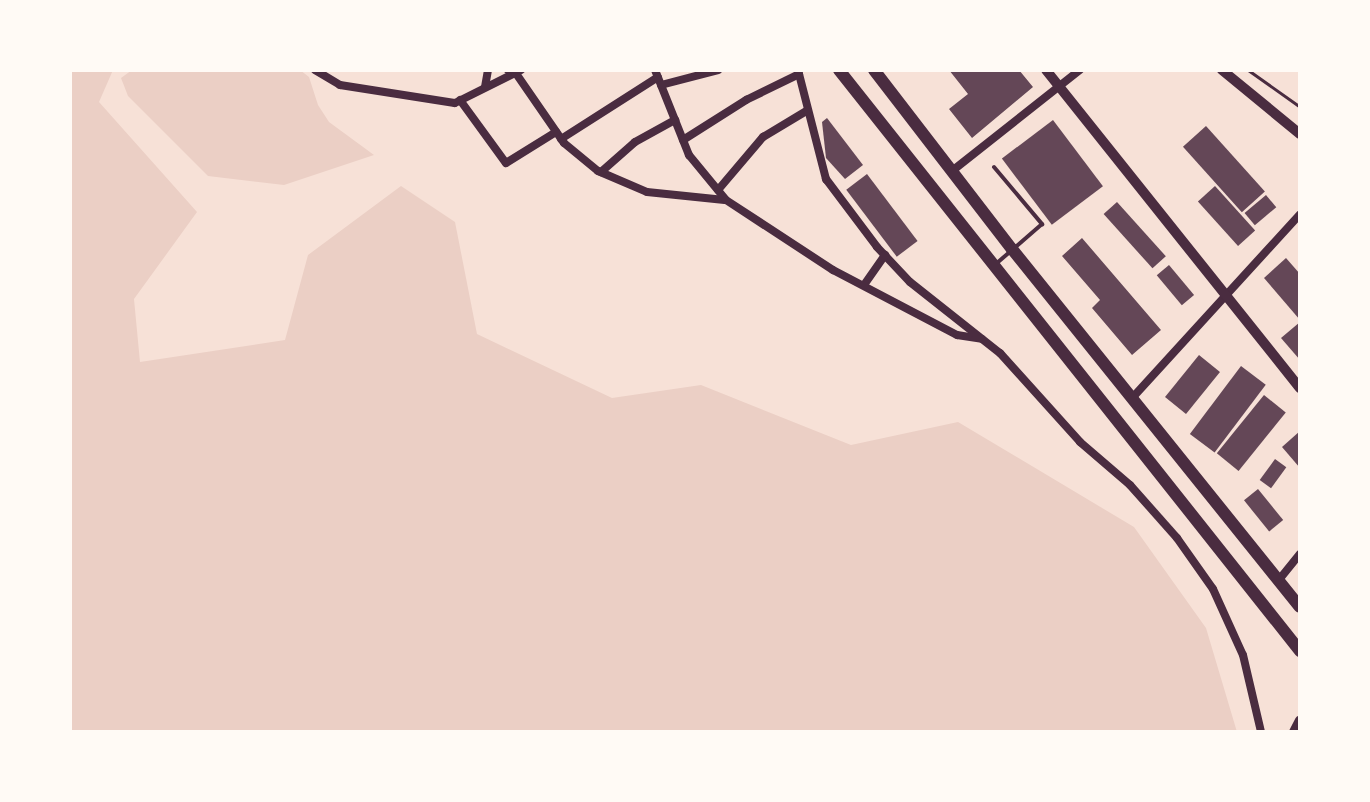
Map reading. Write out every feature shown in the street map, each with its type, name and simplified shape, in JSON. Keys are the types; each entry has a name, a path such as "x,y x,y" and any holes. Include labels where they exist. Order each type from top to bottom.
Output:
{"highway":[{"path":"839,70 995,264 1110,416 1300,651"},
{"path":"874,70 1012,249 1134,396 1300,607"}],"street":[{"path":"315,70 340,85 455,103 515,71 559,136 601,172 647,192 726,200"},
{"path":"485,87 488,70"},
{"path":"460,100 506,163 559,136 658,77 718,70"},
{"path":"1046,70 1300,388"},
{"path":"952,171 1080,70"},
{"path":"1222,70 1300,134"},
{"path":"683,140 798,72 826,179 885,255 910,282 983,340 1080,442 1130,485 1177,538 1213,589 1243,655 1261,732"},
{"path":"658,77 689,155 726,200 833,270 957,335 983,340"},
{"path":"718,190 763,137 808,110"},
{"path":"601,172 635,142 675,120"},
{"path":"1134,396 1300,214"},
{"path":"1291,225 1300,235"},
{"path":"864,285 885,255"},
{"path":"1278,581 1300,554"},
{"path":"1294,732 1300,720"}],"lane":[{"path":"994,167 1042,224 995,264"}],"path":[{"path":"1248,70 1300,107"}],"shaded area":[{"path":"70,70 113,70 99,102 197,212 134,299 140,362 285,340 308,255 401,186 455,222 477,334 612,398 701,385 851,445 958,422 1134,527 1206,628 1237,732 70,732"},
{"path":"132,70 300,70 309,77 318,105 329,122 374,155 284,185 208,176 128,96 121,78"}],"building":[{"path":"949,70 1019,70 1033,87 972,138 949,109 968,94"},
{"path":"827,118 863,165 845,179 826,158 822,122"},
{"path":"1053,120 1103,186 1052,225 1002,159"},
{"path":"1206,126 1265,191 1242,212 1183,147"},
{"path":"867,174 918,241 897,257 846,190"},
{"path":"1215,186 1255,231 1238,246 1198,201"},
{"path":"1266,195 1276,207 1255,225 1245,213"},
{"path":"1117,202 1166,256 1152,268 1104,214"},
{"path":"1082,238 1161,330 1132,355 1092,308 1100,300 1062,256"},
{"path":"1286,258 1300,274 1300,320 1264,278"},
{"path":"1169,265 1194,295 1182,305 1157,275"},
{"path":"1300,322 1300,360 1281,338"},
{"path":"1199,355 1220,372 1186,414 1165,397"},
{"path":"1241,366 1266,385 1215,453 1190,434"},
{"path":"1264,395 1286,413 1239,471 1217,453"},
{"path":"1300,431 1300,468 1282,447"},
{"path":"1275,459 1286,467 1271,488 1260,480"},
{"path":"1258,489 1283,520 1269,531 1244,500"}]}
